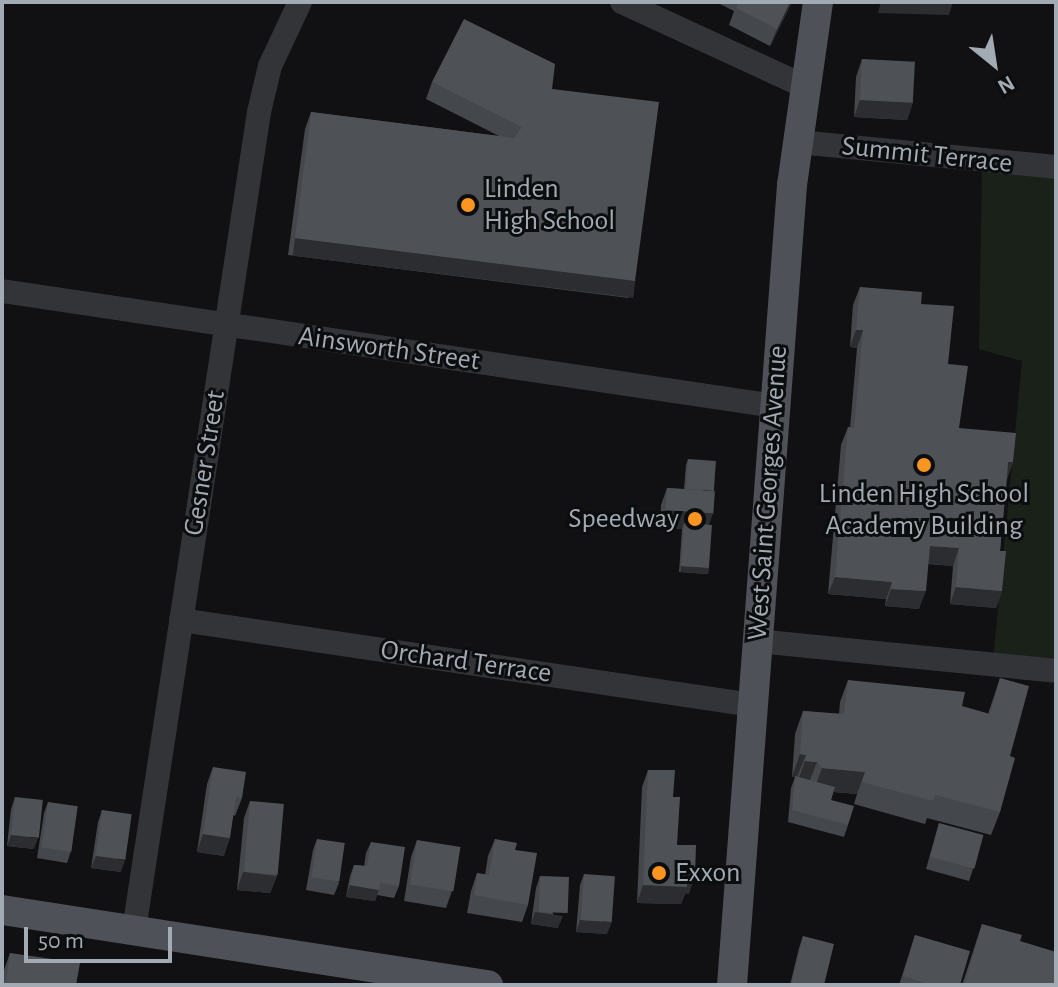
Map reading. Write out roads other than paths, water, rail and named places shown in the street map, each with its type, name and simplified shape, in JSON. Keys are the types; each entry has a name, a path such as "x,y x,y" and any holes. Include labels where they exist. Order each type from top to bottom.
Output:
{"main road":[{"name":"West Saint Georges Avenue","path":"732,985 798,142 818,2"},
{"path":"2,910 488,985"}],"street":[{"name":"Gesner Street","path":"134,930 259,112 270,66 300,2"},
{"path":"622,2 806,87"},
{"name":"Summit Terrace","path":"798,142 1056,167"},
{"name":"Ainsworth Street","path":"2,291 775,406"},
{"name":"Orchard Terrace","path":"181,620 752,705"},
{"path":"757,641 1056,671"}],"place":[{"name":"Linden High School","path":"468,205"},
{"name":"Linden High School Academy Building","path":"924,465"},
{"name":"Speedway","path":"695,519"},
{"name":"Exxon","path":"659,873"}]}
